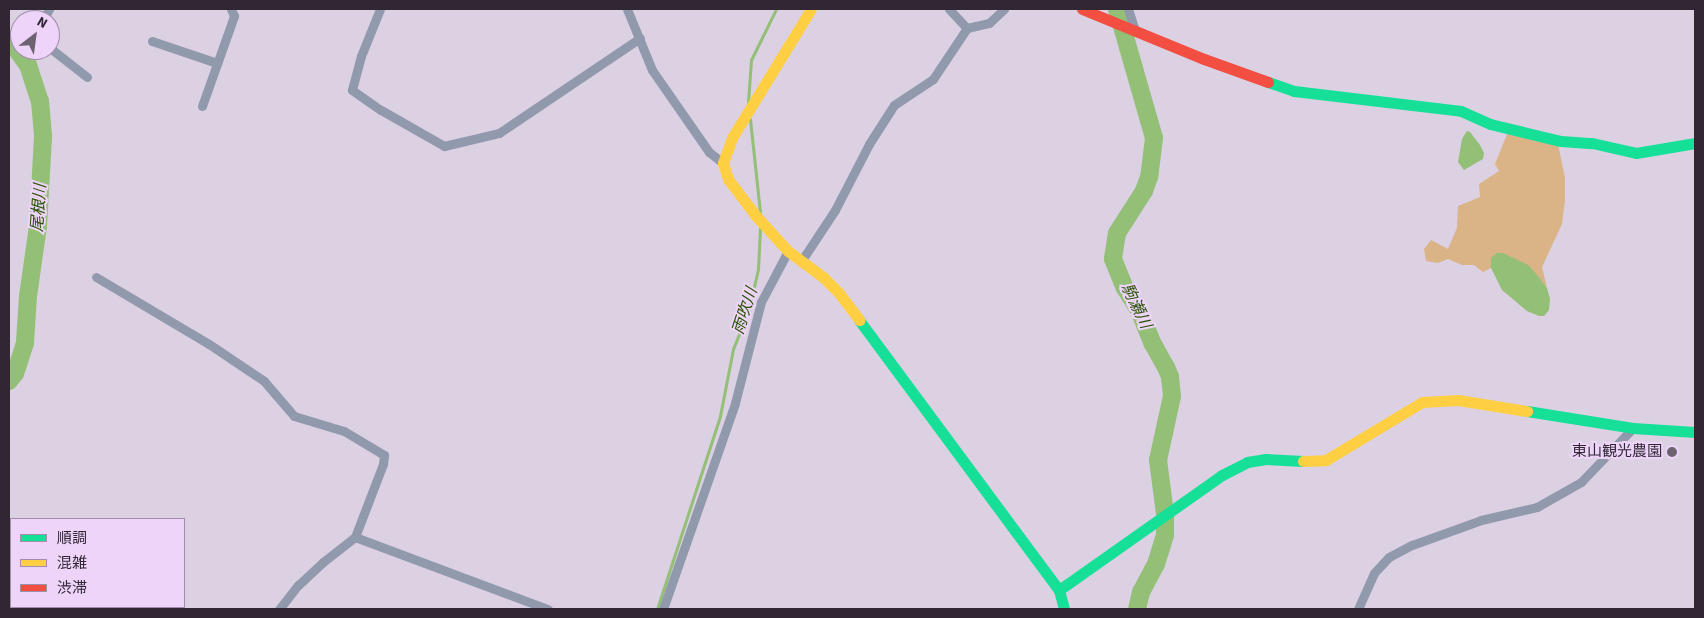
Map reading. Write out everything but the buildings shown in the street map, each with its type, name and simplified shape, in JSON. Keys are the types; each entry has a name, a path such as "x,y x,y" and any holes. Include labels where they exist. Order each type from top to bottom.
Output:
{"street":[{"path":"202,106 234,16 231,9"},
{"path":"380,9 361,56 352,90 381,110 444,146 499,133 640,38"},
{"path":"628,9 652,70 687,124 709,152 723,163 734,190 788,251 802,260 839,293 1059,590 1064,609"},
{"path":"723,163 741,125 811,9"},
{"path":"949,9 967,28"},
{"path":"802,260 835,210 869,144 894,105 933,79 967,28 989,23 1004,9"},
{"path":"1082,9 1204,59 1294,90 1461,111 1490,124 1561,141 1592,143 1636,153 1695,143"},
{"path":"1128,9 1133,29"},
{"path":"152,41 216,63"},
{"path":"60,56 87,77"},
{"path":"663,609 735,404 762,302 788,251"},
{"path":"96,277 208,344 264,381 294,416 344,431 384,455 383,464 355,537 298,585 279,609"},
{"path":"1059,590 1222,475 1247,462 1266,459 1319,462 1334,457 1422,402 1458,400 1633,428 1695,432"},
{"path":"1358,609 1374,573 1389,557 1412,546 1481,520 1537,507 1581,482 1633,428"},
{"path":"355,537 548,609"}],"shaded area":[{"path":"1467,131 1470,132 1484,153 1483,159 1464,170 1458,162 1462,139"},
{"path":"1508,132 1558,144 1565,178 1565,200 1562,224 1542,267 1547,288 1538,276 1491,257 1491,268 1483,272 1474,265 1462,265 1448,259 1438,263 1426,261 1424,249 1431,240 1448,249 1457,228 1458,206 1480,197 1479,184 1499,171 1495,164"},
{"path":"1497,253 1503,253 1528,265 1547,288 1550,299 1549,310 1544,316 1527,311 1502,290 1491,268 1491,258"}],"waterway":[{"name":"雨吹川","path":"748,102 751,60 776,9"},
{"name":"駒瀬川","path":"1117,9 1154,138 1149,177 1144,191 1117,233 1113,259 1125,288 1139,310 1153,344 1166,367 1170,377 1172,396 1158,460 1165,514 1165,535 1156,564 1141,592 1137,609"},
{"name":"尾根川","path":"9,39 28,65 40,101 43,137 38,226 28,296 25,343 15,373 9,381"},
{"name":"雨吹川","path":"750,119 760,212"},
{"name":"雨吹川","path":"657,609 720,416 733,349 749,309 758,269 760,228"}],"traffic: fast":[{"path":"1268,82 1294,91 1461,111 1490,124 1561,141 1592,143 1636,153 1695,143"},
{"path":"859,320 1059,590 1064,609"},
{"path":"1527,411 1633,428 1695,432"},
{"path":"1059,590 1222,475 1247,462 1266,459 1303,461"}],"traffic: slow":[{"path":"811,9 732,138 723,163 728,179 756,216 788,251 823,277 839,293 859,320"},
{"path":"1303,461 1326,460 1422,402 1458,400 1527,411"}],"traffic: jam":[{"path":"1082,9 1204,59 1268,82"}],"place":[{"name":"東山観光農園","path":"1672,452"}]}
